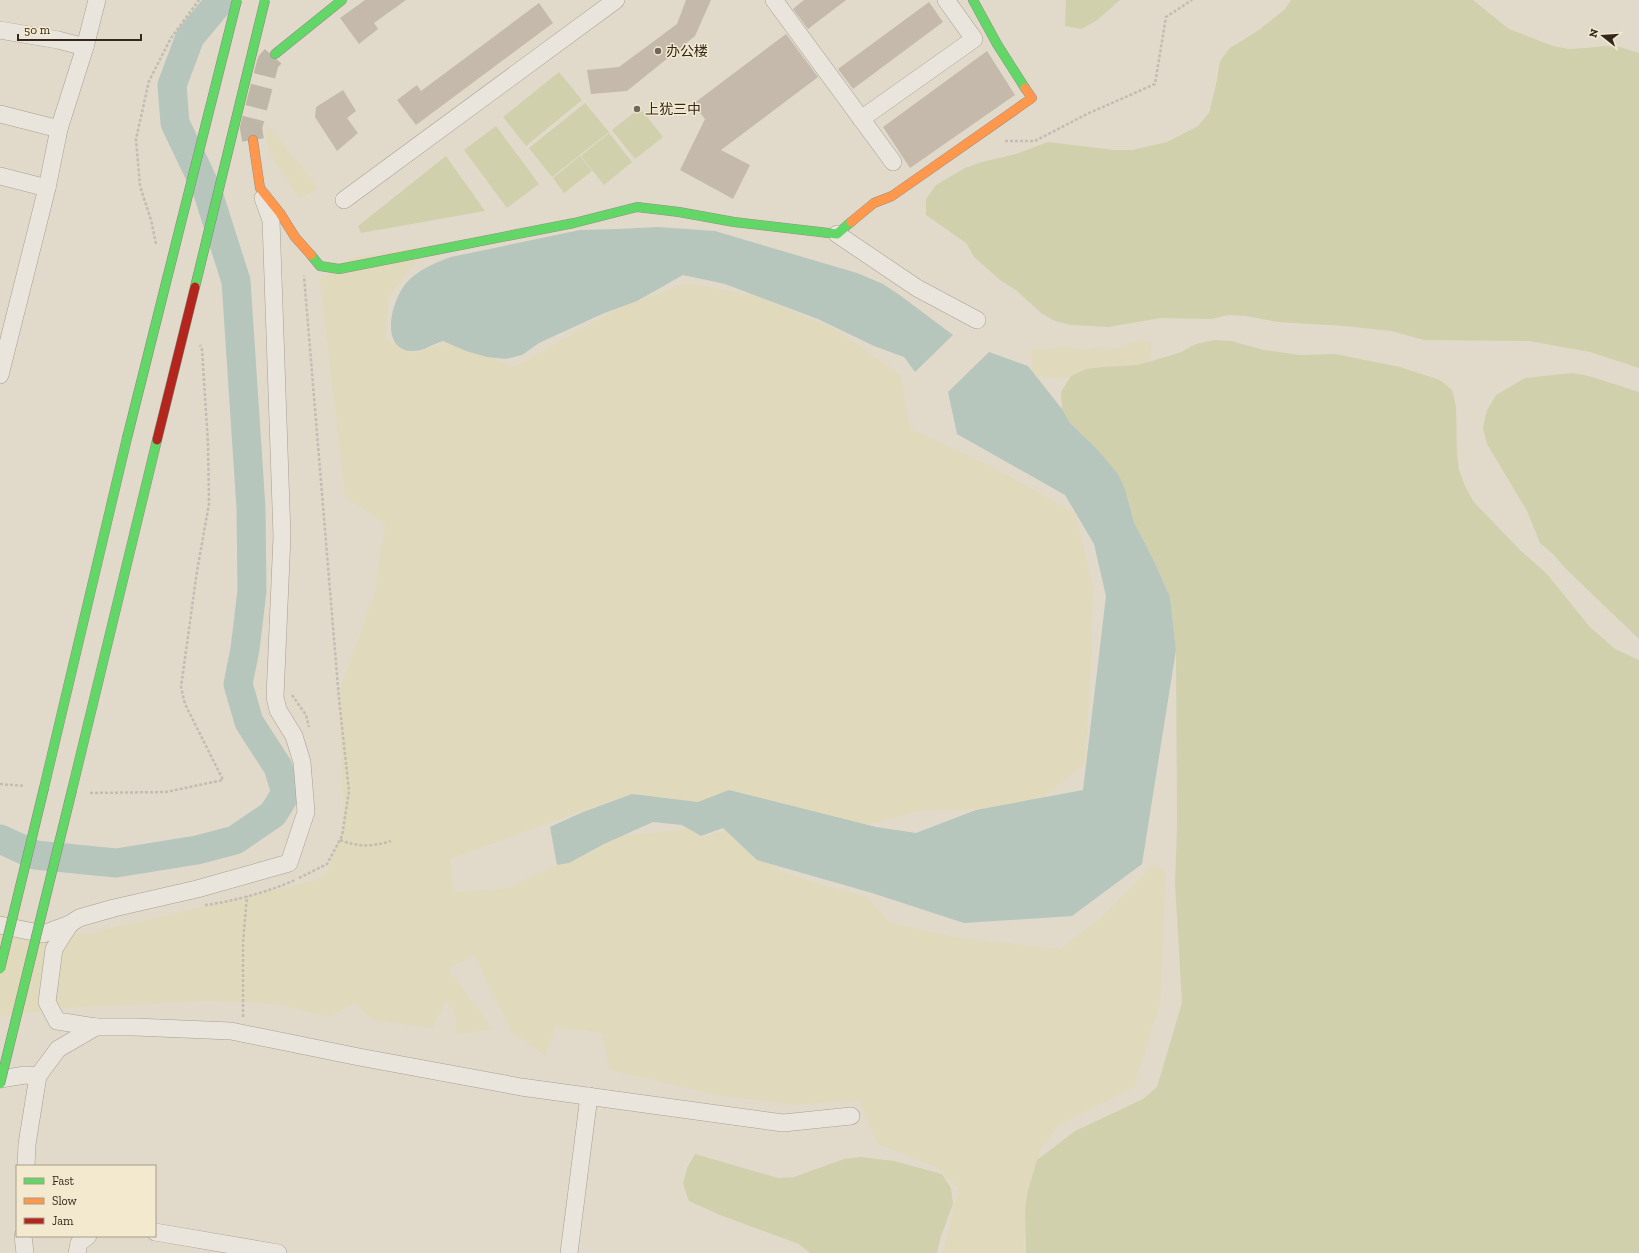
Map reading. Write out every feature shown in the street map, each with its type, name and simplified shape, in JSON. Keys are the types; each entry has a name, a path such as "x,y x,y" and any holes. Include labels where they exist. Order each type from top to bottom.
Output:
{"main road":[{"path":"0,969 127,438 237,0"},
{"path":"0,1084 156,440 265,0"},
{"path":"275,54 342,0"},
{"path":"253,140 260,188 280,213 295,237 320,266 339,269 574,223 637,207 679,212 734,222 837,234 874,203 892,196 1032,98 997,44 973,0"}],"street":[{"path":"0,375 47,188 58,129 85,47 97,0"},
{"path":"344,200 616,0"},
{"path":"774,0 893,162"},
{"path":"861,119 974,40 946,0"},
{"path":"0,30 58,40 85,47"},
{"path":"0,114 58,129"},
{"path":"0,176 47,188"},
{"path":"0,925 43,934 70,924 79,918 197,890 289,863 306,812 302,762 294,736 278,710 275,696 282,536 271,220 260,188"},
{"path":"837,234 917,288 976,320"},
{"path":"70,924 54,949 47,1002 57,1021 96,1027 231,1031 359,1057 521,1087 783,1123 851,1116"},
{"path":"26,1165 27,1144 38,1076 58,1050 96,1027"},
{"path":"0,1079 26,1075 38,1076"},
{"path":"569,1253 589,1096"},
{"path":"156,1232 278,1253"},
{"path":"23,1237 25,1253"},
{"path":"76,1253 79,1244 87,1237"}],"path":[{"path":"999,141 1035,140 1087,114 1155,84 1166,17 1192,0"},
{"path":"88,793 166,792 223,780"},
{"path":"0,784 44,788"},
{"path":"340,840 352,845 374,846 391,841"},
{"path":"244,1034 242,997 243,943 247,896"}],"shaded area":[{"path":"266,124 318,188 300,199 270,154 265,132"},
{"path":"658,227 715,231 857,273 883,284 953,335 915,372 904,357 874,346 818,319 725,284 683,275 637,301 602,314 539,343 522,355 506,359 487,357 466,351 443,341 423,349 411,351 400,348 394,341 391,331 391,320 398,296 410,279 429,266 440,261 451,257 580,230"},
{"path":"428,246 388,297 386,338 413,353 454,342 514,367 620,307 686,283 757,296 837,330 901,376 910,428 996,469 1075,513 1093,586 1091,666 1085,764 1033,806 921,811 866,825 632,794 592,807 450,859 454,893 508,888 557,865 569,863 621,836 689,829 701,838 726,830 783,873 868,898 890,923 956,937 1060,949 1101,918 1152,866 1166,871 1161,1000 1134,1087 1058,1126 1040,1150 1023,1242 1025,1253 943,1253 959,1188 936,1167 876,1143 860,1100 796,1105 716,1095 610,1070 602,1033 555,1027 545,1056 511,1031 474,955 448,969 492,1029 457,1035 454,1011 446,1000 433,1028 374,1020 354,1003 329,1017 278,1004 208,1001 63,1008 0,1016 0,914 87,934 317,880 327,873 344,825 339,692 376,590 380,552 386,525 345,496 320,280 350,258"},
{"path":"1137,340 1145,340 1151,343 1150,359 1145,366 1120,372 1060,378 1038,376 1032,371 1032,349 1045,350 1055,347 1071,347 1086,350 1099,347 1118,349"},
{"path":"989,352 1028,366 1062,409 1070,423 1096,448 1118,474 1125,489 1134,522 1170,597 1176,650 1142,864 1072,916 964,923 872,893 757,860 723,828 701,836 682,825 653,822 604,844 569,863 557,865 550,827 583,812 632,794 698,802 729,790 876,827 916,833 976,810 1083,790 1106,596 1094,544 1065,495 957,434 948,392"}],"green space":[{"path":"1066,0 1120,0 1096,21 1081,29 1065,26"},
{"path":"1291,0 1473,0 1509,29 1553,46 1569,49 1604,46 1620,47 1639,53 1639,368 1590,352 1529,341 1424,340 1391,331 1344,326 1278,322 1246,316 1228,315 1211,319 1161,318 1108,327 1071,325 1055,321 1041,313 1016,290 1000,280 974,257 966,243 926,215 926,199 936,185 965,168 982,162 1016,154 1048,142 1114,150 1132,150 1167,142 1198,126 1209,113 1220,61 1230,48 1259,30 1285,9"},
{"path":"559,72 582,100 526,146 503,117"},
{"path":"585,103 609,132 552,177 529,148"},
{"path":"640,108 663,137 635,159 612,130"},
{"path":"496,126 539,184 507,208 464,150"},
{"path":"609,133 632,162 604,185 581,156"},
{"path":"446,156 485,211 361,233 358,226"},
{"path":"580,156 592,171 564,193 553,178"},
{"path":"1214,340 1231,341 1264,350 1300,355 1335,354 1400,367 1440,380 1452,390 1456,406 1457,454 1459,470 1473,501 1520,550 1547,574 1589,626 1615,649 1639,660 1639,1253 1026,1253 1025,1211 1027,1194 1037,1160 1075,1131 1143,1099 1157,1087 1182,1003 1175,884 1177,828 1176,650 1170,597 1134,522 1125,489 1096,448 1070,423 1062,409 1061,392 1071,376 1086,369 1138,365 1179,353 1196,344"},
{"path":"1572,373 1589,376 1639,392 1639,639 1540,543 1527,511 1487,444 1483,428 1487,410 1496,395 1525,378"},
{"path":"695,1154 778,1178 794,1177 844,1159 861,1157 894,1161 942,1174 951,1188 953,1204 941,1236 937,1253 810,1253 799,1244 720,1215 689,1201 683,1184 687,1168"}],"building":[{"path":"365,0 406,0 374,23 378,29 359,44 340,18"},
{"name":"办公楼","path":"686,0 711,0 695,36 627,91 591,94 587,70 619,67 677,24"},
{"path":"804,0 846,0 808,29 793,9"},
{"path":"929,2 943,22 853,89 838,69"},
{"path":"539,3 553,23 416,125 397,100 417,85 421,91"},
{"path":"786,34 818,77 721,150 750,165 733,199 680,170 705,119 693,104"},
{"path":"987,51 1015,95 910,168 883,127"},
{"path":"343,90 356,111 347,118 358,133 337,151 315,117 316,107"}],"waterway":[{"path":"0,839 35,855 116,863 197,850 235,840 273,814 286,793 278,767 249,722 238,684 245,649 252,591 251,508 236,281 207,190 175,123 172,85 190,37 221,0"}],"tunnel":[{"path":"253,140 251,128 268,62 275,54"}],"traffic: fast":[{"path":"127,438 237,0"},
{"path":"195,287 265,0"},
{"path":"275,54 342,0"},
{"path":"973,0 997,44 1025,88"},
{"path":"311,255 320,266 339,269 574,223 637,207 679,212 734,222 837,234 851,222"},
{"path":"44,788 127,438"},
{"path":"72,790 157,440"},
{"path":"0,969 44,788"},
{"path":"0,1084 72,790"}],"traffic: slow":[{"path":"851,222 874,203 892,196 1032,98 1025,88"},
{"path":"253,140 260,188 280,213 295,237 311,255"}],"traffic: jam":[{"path":"157,440 195,287"}],"place":[{"name":"办公楼","path":"658,51"},
{"name":"上犹三中","path":"637,109"}]}
